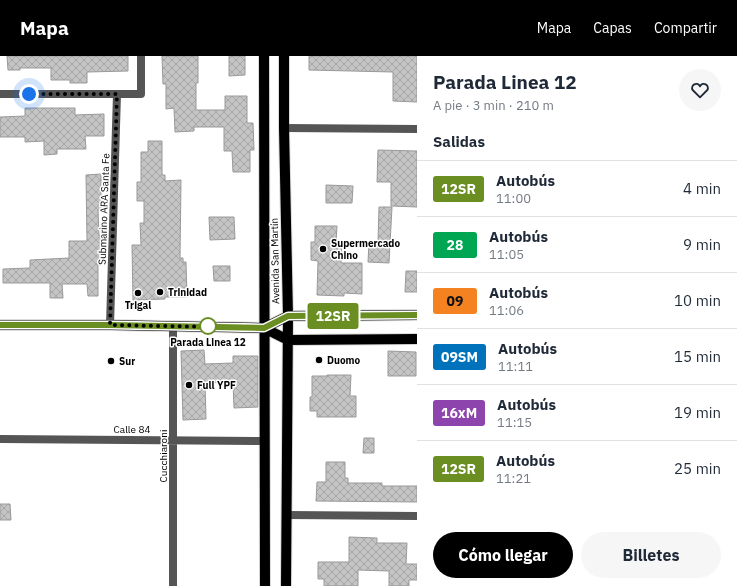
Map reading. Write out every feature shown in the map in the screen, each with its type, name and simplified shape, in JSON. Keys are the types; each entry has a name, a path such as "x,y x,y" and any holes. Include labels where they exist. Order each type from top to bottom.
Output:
{"main road":[{"name":"Avenida San Martín","path":"264,56 265,586"},
{"name":"Avenida San Martín","path":"284,56 288,316 286,586"},
{"path":"264,328 288,316 417,315"},
{"path":"0,325 110,325 264,328 288,340 417,339"}],"street":[{"path":"0,94 141,94 141,56"},
{"name":"Submarino ARA Santa Fe","path":"110,325 117,94"},
{"path":"284,128 417,129"},
{"name":"Cucchiaroni","path":"173,326 173,586"},
{"name":"Calle 84","path":"0,439 264,441"},
{"path":"287,516 417,516"}],"building":[{"path":"7,56 128,56 128,71 87,72 87,83 70,83 70,80 51,80 51,68 20,68 20,70 8,70"},
{"path":"162,56 198,56 196,110 225,110 225,96 247,96 247,123 253,123 254,150 250,150 250,172 233,172 232,151 224,151 224,127 194,127 194,131 175,132 174,108 166,109 166,84 163,84"},
{"path":"229,56 245,56 245,75 229,76"},
{"path":"309,56 417,56 417,102 393,101 393,72 309,70"},
{"path":"25,108 75,108 75,115 104,114 104,136 85,136 86,149 57,149 57,154 44,155 44,141 25,142 25,137 0,137 0,117 25,116"},
{"path":"148,141 162,141 162,175 165,175 165,181 181,180 180,258 183,258 183,262 186,262 187,297 165,297 165,299 133,300 132,245 141,245 140,223 144,223 144,201 137,201 137,182 141,182 141,152 148,152"},
{"path":"378,150 417,151 417,207 391,206 391,182 377,182"},
{"path":"101,174 101,210 98,210 99,236 102,235 102,264 98,264 98,296 88,296 87,284 62,284 63,298 50,298 50,283 3,283 3,269 30,268 30,260 69,258 69,241 87,241 86,175"},
{"path":"326,185 353,186 352,203 326,203"},
{"path":"379,207 392,207 389,263 368,262 369,242 378,242"},
{"path":"209,217 234,217 235,239 210,240"},
{"path":"315,226 337,226 336,242 342,243 341,263 362,263 362,294 344,293 344,296 317,295 318,261 311,260 311,242 315,242"},
{"path":"213,266 230,266 230,281 214,281"},
{"path":"406,271 417,271 417,292 405,292"},
{"path":"204,350 205,364 233,363 233,356 258,356 258,407 234,408 233,382 205,383 206,419 183,420 181,351"},
{"path":"388,351 416,352 416,376 388,376"},
{"path":"351,375 350,396 356,396 356,417 317,417 317,411 310,411 312,376"},
{"path":"364,438 374,438 374,453 363,453"},
{"path":"326,462 345,462 345,478 348,478 348,483 382,483 382,486 417,486 417,502 316,501 317,482 326,482"},
{"path":"0,504 10,504 11,520 0,520"},
{"path":"349,537 377,538 377,543 407,543 406,564 417,564 417,580 409,580 409,586 389,586 389,571 358,570 358,586 324,586 324,579 318,579 318,562 349,562"}],"bus line":[{"name":"12SR","path":"0,325 110,325 264,328 288,316 417,315"}],"place":[{"name":"Supermercado Chino","path":"323,249"},
{"name":"Trinidad","path":"160,292"},
{"name":"Trigal","path":"138,293"},
{"name":"Parada Linea 12","path":"208,326"},
{"name":"Duomo","path":"319,360"},
{"name":"Sur","path":"111,361"},
{"name":"Full YPF","path":"189,385"}],"route":[{"path":"29,94 117,94 110,325 215,327 208,326"}]}
